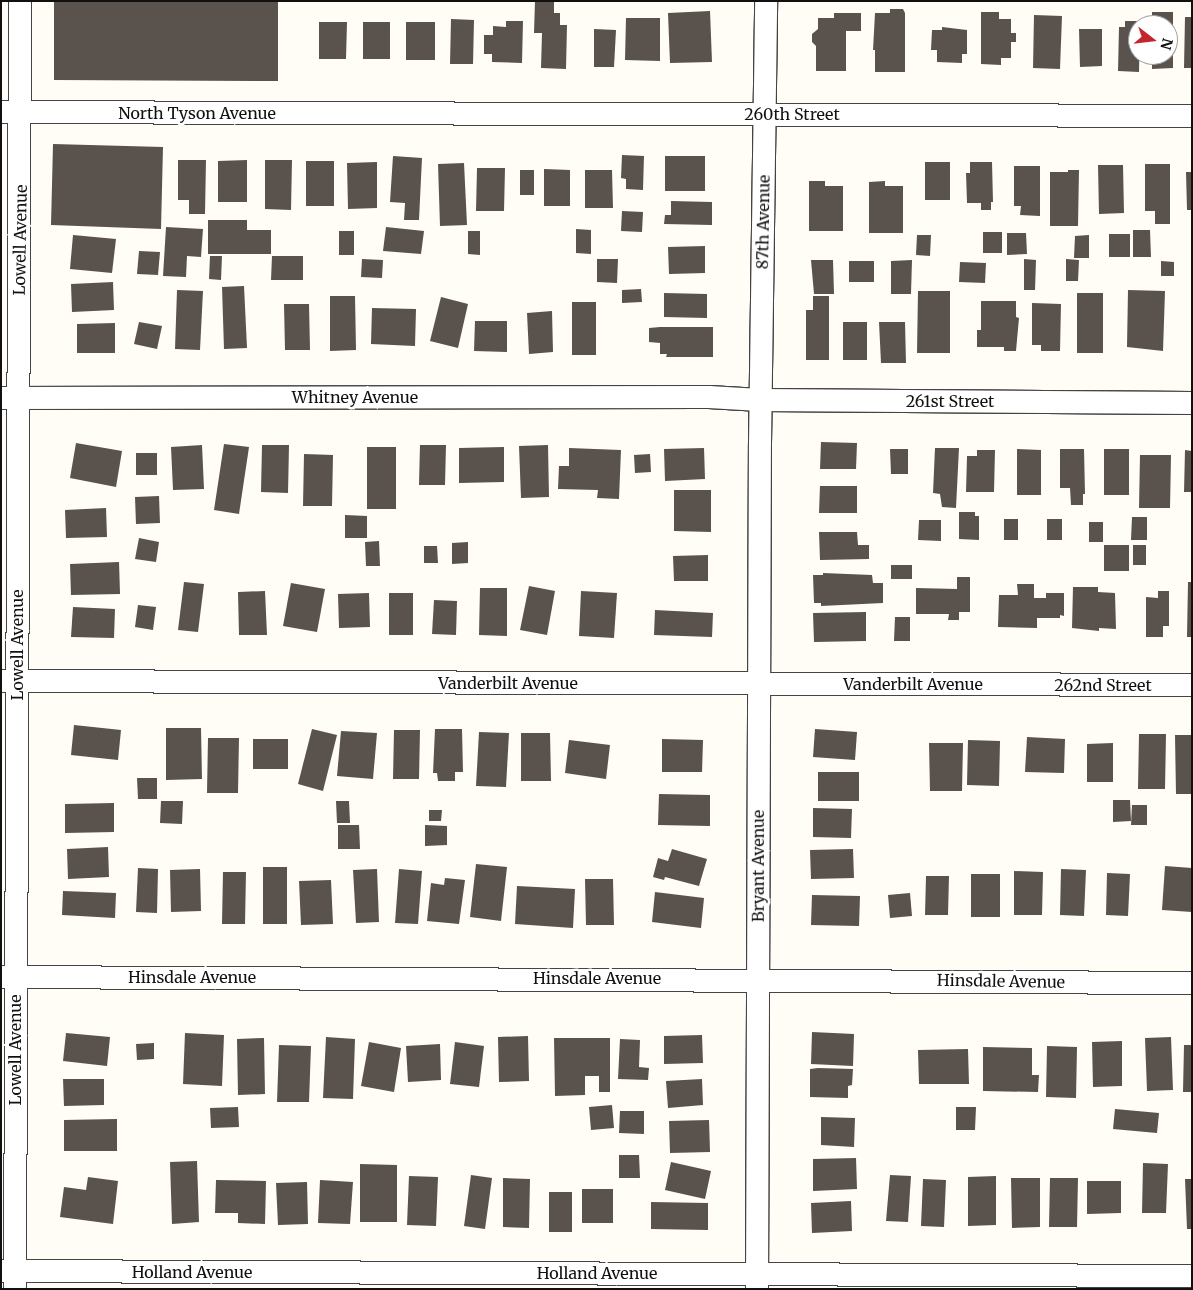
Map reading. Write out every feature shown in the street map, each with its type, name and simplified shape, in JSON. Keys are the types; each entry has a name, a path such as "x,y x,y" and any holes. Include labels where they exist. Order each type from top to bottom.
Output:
{"street":[{"name":"Lowell Avenue","path":"10,1277 8,977 11,112 20,1"},
{"name":"87th Avenue","path":"760,443 766,1"},
{"name":"North Tyson Avenue","path":"11,112 392,113"},
{"name":"260th Street","path":"392,113 1192,116"},
{"name":"Whitney Avenue","path":"10,398 708,397"},
{"name":"261st Street","path":"708,397 760,400 1192,403"},
{"name":"Bryant Avenue","path":"757,1281 760,443"},
{"name":"Vanderbilt Avenue","path":"9,681 1014,684"},
{"name":"262nd Street","path":"1014,684 1192,685"},
{"name":"Hinsdale Avenue","path":"8,977 758,979 1192,983"},
{"name":"Holland Avenue","path":"10,1277 757,1281 1192,1276"}],"building":[{"path":"54,1 278,1 278,81 54,80"},
{"path":"535,1 554,1 554,13 560,13 560,25 567,25 566,69 541,68 542,33 534,33"},
{"path":"890,9 903,9 905,13 905,72 875,72 875,50 873,50 875,13 890,13"},
{"path":"710,11 712,62 670,63 668,13"},
{"path":"981,12 999,12 999,19 1011,19 1011,33 1016,33 1016,42 1011,42 1011,58 1001,58 1001,65 981,64"},
{"path":"1152,12 1173,12 1173,15 1152,15"},
{"path":"834,13 861,13 861,31 846,31 846,71 816,71 816,46 812,42 812,34 818,29 818,18 834,18"},
{"path":"1034,15 1062,16 1060,69 1033,68"},
{"path":"1185,17 1192,17 1192,68 1184,68"},
{"path":"626,18 660,18 660,61 625,60"},
{"path":"451,19 474,20 473,64 450,64"},
{"path":"506,21 523,21 522,63 492,62 492,54 484,54 484,35 493,35 493,26 506,27"},
{"path":"1125,21 1128,21 1128,65 1139,65 1139,72 1118,71 1119,27 1125,27"},
{"path":"319,22 347,22 346,59 319,59"},
{"path":"363,22 390,22 390,59 363,59"},
{"path":"406,22 435,22 435,60 406,60"},
{"path":"942,27 967,30 967,54 962,54 962,63 937,62 937,50 931,50 932,30 942,30"},
{"path":"594,29 616,30 614,67 594,67"},
{"path":"1079,29 1102,29 1102,66 1080,67"},
{"path":"1152,65 1173,65 1173,68 1152,69"},
{"path":"53,144 163,147 161,229 51,225"},
{"path":"622,155 644,156 643,190 626,189 626,179 621,178"},
{"path":"393,156 422,158 419,220 404,220 405,203 390,202"},
{"path":"665,156 705,156 705,191 665,191"},
{"path":"178,160 206,160 205,214 189,214 189,200 178,200"},
{"path":"247,160 247,202 218,202 218,161"},
{"path":"265,160 292,160 291,210 265,209"},
{"path":"306,161 334,161 334,206 306,206"},
{"path":"377,162 377,208 348,209 347,163"},
{"path":"925,162 950,162 950,200 925,200"},
{"path":"970,162 992,162 993,202 991,202 991,210 981,210 981,203 967,203 966,173 970,173"},
{"path":"464,163 467,225 440,226 438,164"},
{"path":"1145,164 1170,164 1170,224 1155,224 1155,211 1145,211"},
{"path":"1098,165 1123,165 1124,213 1099,214"},
{"path":"1014,166 1040,166 1040,216 1020,215 1021,206 1014,206"},
{"path":"477,168 505,168 504,211 476,211"},
{"path":"544,169 570,170 570,206 544,206"},
{"path":"520,170 534,170 534,195 520,195"},
{"path":"585,170 612,170 613,208 585,208"},
{"path":"1068,170 1079,170 1078,226 1050,226 1050,172 1068,172"},
{"path":"1186,172 1192,172 1192,210 1187,210"},
{"path":"809,181 825,181 825,186 843,186 843,231 809,231"},
{"path":"885,181 885,186 903,186 903,233 869,233 869,182"},
{"path":"671,201 712,202 712,225 664,224 665,215 671,215"},
{"path":"622,211 643,212 642,232 621,231"},
{"path":"208,220 247,220 247,230 271,230 271,254 208,254"},
{"path":"166,227 203,229 201,257 187,256 186,277 163,276"},
{"path":"386,227 424,231 421,254 383,251"},
{"path":"576,229 591,230 591,254 576,253"},
{"path":"1133,230 1150,230 1151,257 1133,257"},
{"path":"339,231 354,231 354,255 339,255"},
{"path":"468,231 480,231 480,255 468,254"},
{"path":"983,232 1002,232 1002,253 983,253"},
{"path":"1007,233 1026,233 1027,254 1007,255"},
{"path":"1109,234 1130,234 1130,257 1109,257"},
{"path":"73,235 116,239 112,273 70,269"},
{"path":"917,235 931,235 930,256 916,255"},
{"path":"1089,235 1089,258 1074,258 1075,236"},
{"path":"705,246 705,273 669,274 668,247"},
{"path":"139,251 160,252 158,275 137,274"},
{"path":"210,256 222,256 221,280 209,279"},
{"path":"272,256 303,256 303,280 271,280"},
{"path":"362,259 383,260 382,278 361,277"},
{"path":"597,259 618,259 617,283 597,282"},
{"path":"1024,259 1036,260 1035,290 1024,290"},
{"path":"1066,259 1079,260 1078,281 1066,281"},
{"path":"811,260 833,260 834,294 814,294"},
{"path":"912,260 911,294 891,294 891,261"},
{"path":"849,261 874,261 874,282 849,282"},
{"path":"1161,261 1174,262 1174,276 1161,276"},
{"path":"960,262 986,263 985,283 959,282"},
{"path":"113,282 114,310 72,312 71,284"},
{"path":"244,286 247,348 224,349 222,287"},
{"path":"641,289 642,302 622,303 622,290"},
{"path":"177,290 203,291 200,350 175,349"},
{"path":"1128,290 1165,291 1163,351 1127,347"},
{"path":"918,291 950,291 950,353 917,353"},
{"path":"664,293 707,294 707,318 664,317"},
{"path":"1077,293 1103,293 1103,353 1077,353"},
{"path":"330,296 355,296 356,350 330,351"},
{"path":"813,296 829,296 829,360 806,360 806,310 813,310"},
{"path":"441,297 468,304 458,348 430,341"},
{"path":"981,301 1016,301 1016,317 1019,318 1016,351 1004,351 1004,347 977,347 977,330 981,330"},
{"path":"572,302 596,302 596,355 572,355"},
{"path":"1032,303 1061,304 1060,351 1041,351 1041,345 1032,345"},
{"path":"284,304 309,304 310,350 285,350"},
{"path":"372,308 416,309 415,346 371,344"},
{"path":"552,311 553,352 529,354 527,313"},
{"path":"475,321 507,321 507,352 474,351"},
{"path":"139,322 162,326 157,349 134,344"},
{"path":"843,322 867,322 867,360 843,360"},
{"path":"879,322 905,322 906,363 881,363"},
{"path":"115,323 115,353 77,353 77,324"},
{"path":"713,327 713,357 666,357 667,354 660,354 660,343 649,342 649,328"},
{"path":"821,442 857,443 856,469 820,469"},
{"path":"76,443 122,451 116,487 70,478"},
{"path":"224,444 249,447 239,514 214,510"},
{"path":"202,445 204,489 173,490 171,447"},
{"path":"262,445 289,445 288,493 261,492"},
{"path":"420,445 446,445 445,485 419,485"},
{"path":"548,445 549,497 521,498 519,446"},
{"path":"367,447 396,447 396,509 367,509"},
{"path":"504,447 504,482 459,483 459,448"},
{"path":"569,448 621,450 619,499 597,498 598,490 558,489 559,466 569,466"},
{"path":"704,448 705,479 665,481 664,449"},
{"path":"935,448 959,448 956,508 942,507 940,494 933,493"},
{"path":"890,449 908,449 908,474 891,474"},
{"path":"1017,449 1041,450 1041,495 1017,495"},
{"path":"1060,449 1084,449 1085,494 1083,494 1083,505 1071,505 1070,488 1060,488"},
{"path":"1104,449 1129,449 1129,495 1104,495"},
{"path":"977,450 995,450 994,492 966,492 967,456 977,456"},
{"path":"1185,450 1192,451 1192,492 1184,492"},
{"path":"136,453 157,453 157,475 136,475"},
{"path":"304,454 333,455 332,506 303,506"},
{"path":"650,454 651,472 635,473 634,455"},
{"path":"1140,455 1171,455 1170,508 1139,508"},
{"path":"820,486 857,486 857,513 819,513"},
{"path":"674,490 711,490 711,532 674,531"},
{"path":"159,496 160,523 136,524 135,497"},
{"path":"106,508 107,537 66,538 65,510"},
{"path":"959,512 975,512 975,516 979,516 979,540 959,539"},
{"path":"345,515 367,516 367,538 345,538"},
{"path":"1132,517 1147,517 1147,540 1131,540"},
{"path":"1004,519 1018,519 1018,540 1004,540"},
{"path":"1047,519 1062,519 1062,540 1047,540"},
{"path":"919,520 941,520 941,541 918,540"},
{"path":"1089,522 1103,522 1103,542 1089,542"},
{"path":"819,532 857,532 858,545 869,545 869,559 820,560"},
{"path":"139,538 159,542 156,562 135,559"},
{"path":"379,541 380,566 366,566 365,542"},
{"path":"468,542 468,563 452,564 452,543"},
{"path":"1104,545 1129,545 1129,571 1104,571"},
{"path":"1133,545 1146,545 1146,565 1133,565"},
{"path":"424,546 437,546 438,563 424,563"},
{"path":"708,555 708,581 674,581 673,556"},
{"path":"119,562 120,594 71,595 70,564"},
{"path":"891,565 912,565 912,579 891,579"},
{"path":"823,573 872,575 873,583 883,583 883,603 821,606 821,603 814,603 813,575 823,575"},
{"path":"957,577 970,577 970,612 959,612 959,620 948,620 949,614 916,614 916,588 957,589"},
{"path":"184,582 204,584 198,632 178,630"},
{"path":"1188,582 1192,582 1192,637 1187,637"},
{"path":"291,583 325,589 317,632 283,626"},
{"path":"1017,584 1034,584 1034,598 1046,598 1046,593 1064,593 1064,616 1060,615 1060,618 1037,618 1037,628 998,627 999,595 1018,595"},
{"path":"529,586 555,591 547,635 520,630"},
{"path":"1073,587 1098,587 1098,592 1115,593 1116,629 1099,628 1099,631 1072,628"},
{"path":"480,588 507,588 507,636 479,635"},
{"path":"265,591 267,635 239,635 238,592"},
{"path":"581,591 617,593 614,638 579,636"},
{"path":"1158,591 1169,591 1169,626 1163,626 1163,637 1146,637 1146,597 1158,598"},
{"path":"369,593 370,627 339,628 338,594"},
{"path":"389,593 413,593 413,635 389,635"},
{"path":"434,600 457,601 456,635 432,634"},
{"path":"138,605 156,607 153,630 135,627"},
{"path":"73,607 115,609 114,638 71,637"},
{"path":"655,610 713,613 712,637 654,635"},
{"path":"866,612 866,641 814,642 813,613"},
{"path":"895,617 910,617 910,641 894,641"},
{"path":"74,725 121,730 118,760 71,755"},
{"path":"166,728 201,728 202,779 166,780"},
{"path":"312,729 337,735 323,791 298,784"},
{"path":"435,729 462,729 463,772 455,772 455,781 438,781 437,773 433,773"},
{"path":"815,729 857,732 855,760 813,757"},
{"path":"394,730 420,730 419,779 393,779"},
{"path":"341,731 377,733 373,779 337,776"},
{"path":"479,732 509,733 506,787 476,786"},
{"path":"521,733 550,733 551,781 521,781"},
{"path":"1139,734 1166,734 1165,789 1138,789"},
{"path":"1175,735 1192,735 1192,794 1176,794"},
{"path":"1027,737 1065,739 1064,773 1025,772"},
{"path":"208,738 239,738 238,793 207,793"},
{"path":"253,739 288,739 288,769 253,769"},
{"path":"662,739 703,740 702,772 662,772"},
{"path":"569,740 610,745 606,779 565,773"},
{"path":"968,740 1000,741 999,786 967,785"},
{"path":"929,743 963,743 962,791 930,791"},
{"path":"1113,743 1113,782 1087,782 1087,744"},
{"path":"818,772 859,772 859,801 818,801"},
{"path":"137,778 157,778 157,799 138,799"},
{"path":"659,794 710,795 710,826 658,825"},
{"path":"1113,800 1130,800 1131,821 1113,822"},
{"path":"161,801 183,801 182,824 160,823"},
{"path":"336,801 349,801 350,823 337,823"},
{"path":"114,803 114,832 65,833 65,804"},
{"path":"1132,805 1147,805 1147,825 1131,825"},
{"path":"813,808 852,809 851,838 813,837"},
{"path":"429,810 442,810 441,821 429,821"},
{"path":"338,825 359,825 360,849 338,849"},
{"path":"425,825 447,826 447,845 425,846"},
{"path":"108,847 109,877 68,879 67,849"},
{"path":"672,849 707,859 699,886 665,877 664,880 653,877 658,858 668,861"},
{"path":"853,849 854,878 811,879 810,850"},
{"path":"476,864 507,867 501,921 470,917"},
{"path":"1165,866 1192,868 1192,912 1162,910"},
{"path":"263,867 287,867 287,924 263,924"},
{"path":"138,868 158,869 157,913 136,912"},
{"path":"200,869 201,911 171,912 170,870"},
{"path":"377,869 379,922 356,923 353,870"},
{"path":"399,869 422,871 418,924 395,923"},
{"path":"1061,869 1086,870 1084,916 1060,915"},
{"path":"1014,871 1043,872 1042,915 1014,915"},
{"path":"223,872 246,872 245,924 222,924"},
{"path":"1107,873 1130,874 1128,916 1106,915"},
{"path":"971,874 1000,874 1000,917 971,917"},
{"path":"926,876 949,876 948,915 925,915"},
{"path":"445,878 465,880 459,924 427,921 431,883 444,885"},
{"path":"585,879 613,879 614,925 586,925"},
{"path":"331,880 333,924 301,925 299,881"},
{"path":"517,886 575,889 573,928 515,924"},
{"path":"63,891 116,893 115,918 62,915"},
{"path":"655,892 704,898 701,928 652,922"},
{"path":"910,893 912,916 890,918 888,895"},
{"path":"812,895 860,896 859,926 811,925"},
{"path":"812,1032 854,1034 853,1066 811,1064"},
{"path":"66,1033 110,1037 107,1066 63,1061"},
{"path":"185,1033 224,1035 222,1086 183,1084"},
{"path":"702,1035 703,1063 664,1064 664,1036"},
{"path":"528,1036 529,1081 499,1082 498,1037"},
{"path":"326,1037 355,1039 353,1099 323,1098"},
{"path":"1171,1037 1173,1090 1147,1091 1145,1038"},
{"path":"264,1038 265,1094 238,1095 237,1039"},
{"path":"554,1038 610,1038 610,1092 599,1092 599,1076 585,1076 585,1095 555,1096"},
{"path":"620,1039 640,1040 639,1067 649,1068 648,1080 618,1079"},
{"path":"1122,1041 1122,1086 1093,1087 1092,1042"},
{"path":"369,1042 401,1048 394,1092 361,1086"},
{"path":"455,1042 484,1046 479,1087 450,1084"},
{"path":"154,1043 154,1059 137,1060 136,1044"},
{"path":"440,1044 441,1080 408,1082 406,1046"},
{"path":"279,1045 311,1046 309,1102 277,1102"},
{"path":"1184,1045 1192,1045 1192,1092 1183,1092"},
{"path":"1047,1046 1077,1047 1076,1098 1046,1097"},
{"path":"983,1047 1032,1048 1032,1075 1039,1075 1038,1092 983,1091"},
{"path":"968,1049 969,1084 919,1084 918,1050"},
{"path":"810,1069 853,1069 852,1085 848,1086 848,1098 810,1097"},
{"path":"63,1079 104,1079 104,1105 64,1106"},
{"path":"702,1079 703,1105 668,1108 666,1081"},
{"path":"612,1105 614,1128 591,1130 589,1107"},
{"path":"238,1107 239,1127 211,1128 210,1108"},
{"path":"956,1107 976,1107 975,1130 956,1130"},
{"path":"1115,1109 1159,1113 1157,1133 1113,1129"},
{"path":"620,1111 644,1111 644,1134 619,1133"},
{"path":"821,1117 855,1118 854,1147 821,1145"},
{"path":"117,1119 117,1151 64,1151 64,1120"},
{"path":"709,1120 710,1152 670,1153 669,1121"},
{"path":"619,1155 639,1155 640,1178 619,1178"},
{"path":"856,1158 857,1189 813,1191 813,1159"},
{"path":"197,1161 199,1222 172,1224 170,1162"},
{"path":"671,1162 711,1171 705,1199 665,1190"},
{"path":"1143,1163 1168,1164 1166,1213 1142,1213"},
{"path":"360,1164 397,1165 397,1222 360,1222"},
{"path":"471,1175 492,1178 485,1229 464,1226"},
{"path":"890,1175 911,1176 908,1222 886,1221"},
{"path":"409,1176 438,1177 436,1226 407,1225"},
{"path":"996,1176 996,1225 968,1226 968,1177"},
{"path":"88,1177 118,1181 113,1224 60,1217 64,1187 86,1190"},
{"path":"503,1178 530,1179 529,1228 503,1227"},
{"path":"1011,1178 1040,1178 1040,1227 1012,1228"},
{"path":"1050,1178 1078,1178 1077,1227 1049,1227"},
{"path":"923,1179 946,1180 944,1227 921,1226"},
{"path":"1185,1179 1192,1179 1192,1229 1187,1229"},
{"path":"216,1180 266,1181 265,1224 238,1223 238,1213 215,1213"},
{"path":"320,1180 353,1182 350,1224 318,1223"},
{"path":"1087,1181 1121,1181 1121,1213 1087,1214"},
{"path":"307,1182 308,1224 278,1225 276,1183"},
{"path":"582,1189 613,1189 613,1223 582,1223"},
{"path":"549,1192 572,1192 572,1232 549,1232"},
{"path":"851,1201 852,1231 812,1233 811,1203"},
{"path":"651,1202 708,1203 708,1230 651,1229"}]}
